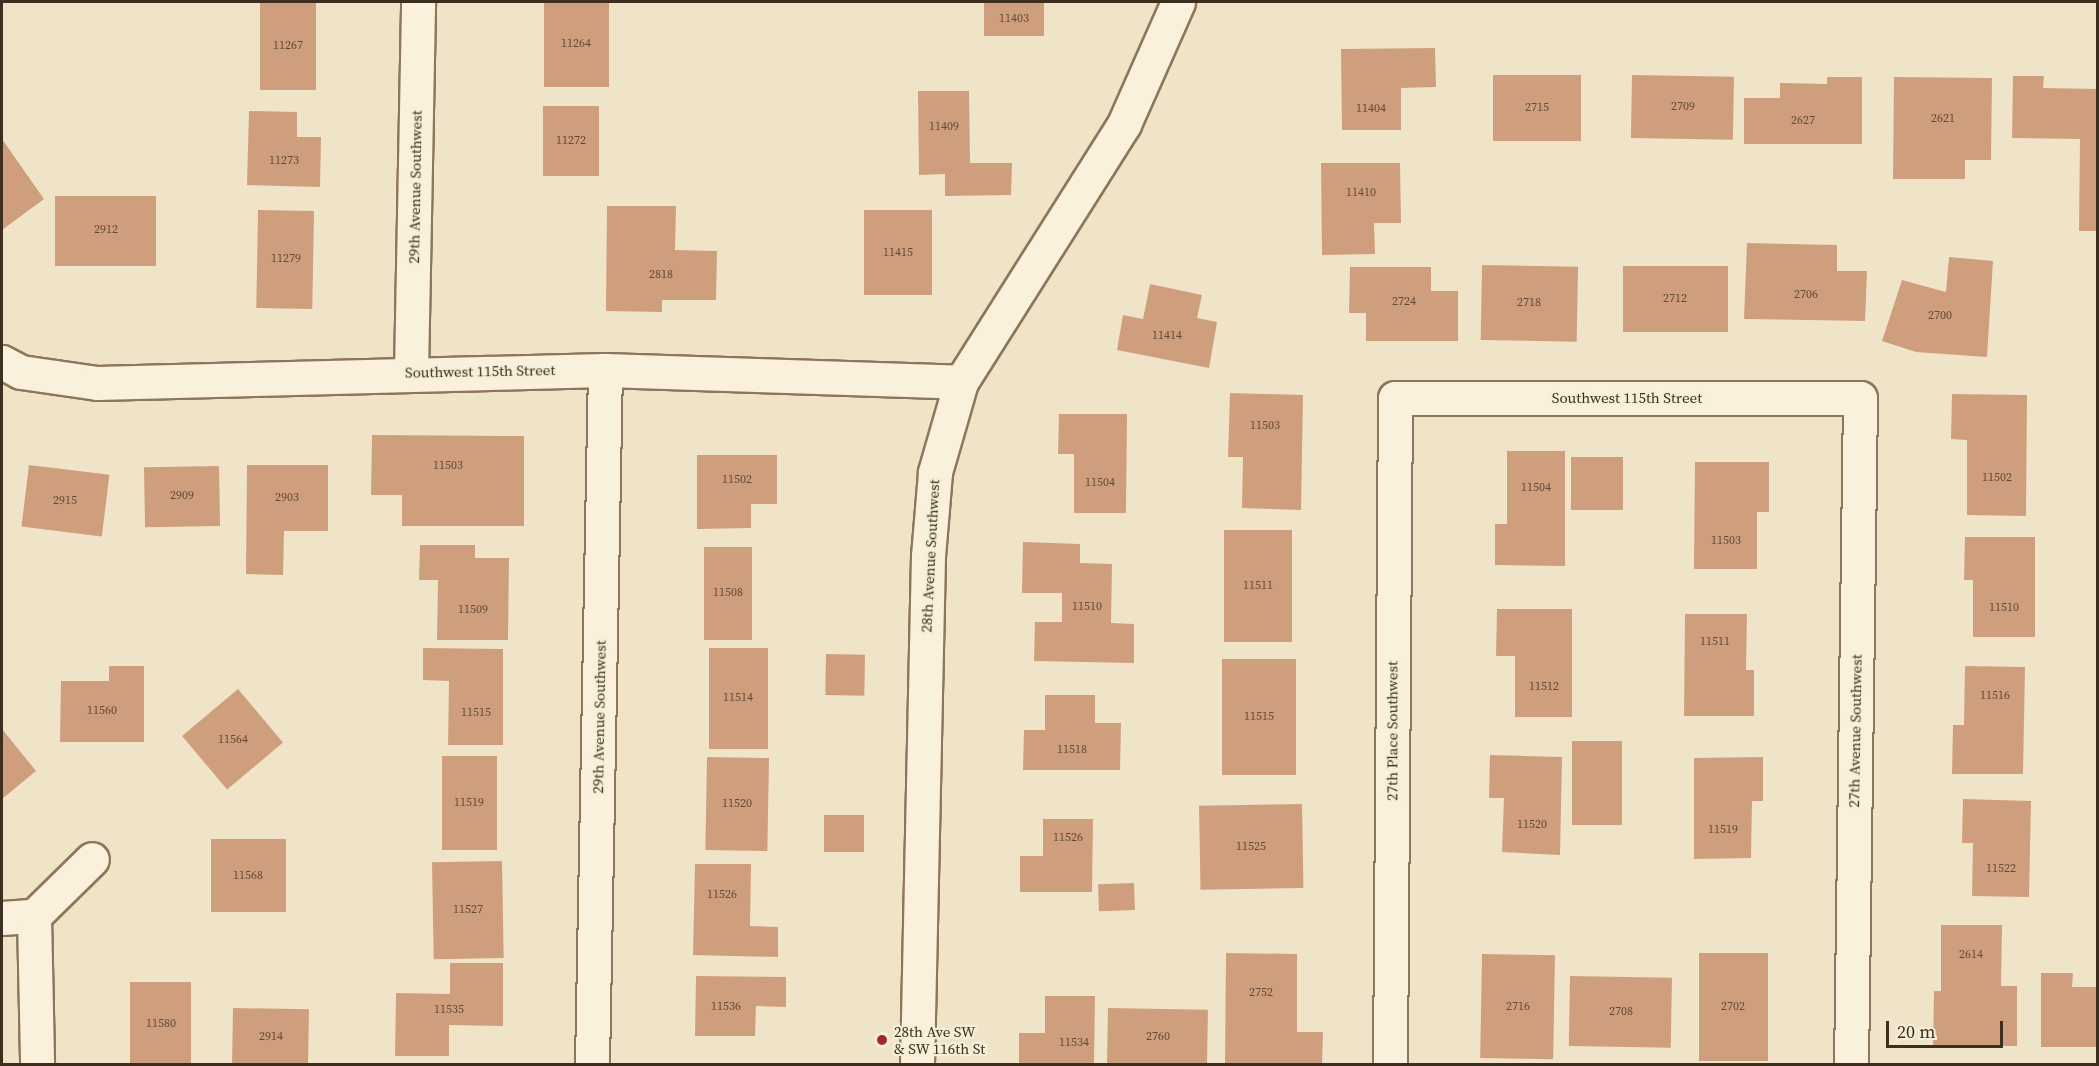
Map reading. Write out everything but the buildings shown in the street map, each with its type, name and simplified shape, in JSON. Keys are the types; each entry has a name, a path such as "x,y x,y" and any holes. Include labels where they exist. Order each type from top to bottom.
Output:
{"street":[{"name":"29th Avenue Southwest","path":"411,372 418,2"},
{"name":"28th Avenue Southwest","path":"917,1065 928,556 935,472 961,382 1124,124 1178,2"},
{"name":"Southwest 115th Street","path":"2,362 21,372 97,383 411,372 605,370 961,382"},
{"name":"29th Avenue Southwest","path":"592,1065 605,370"},
{"name":"Southwest 115th Street","path":"1395,398 1860,398"},
{"name":"27th Place Southwest","path":"1390,1065 1395,398"},
{"name":"27th Avenue Southwest","path":"1851,1065 1860,398"},
{"path":"2,918 34,916 92,859"},
{"path":"34,916 37,1065"}],"place":[{"name":"28th Ave SW & SW 116th St","path":"882,1040"}]}
